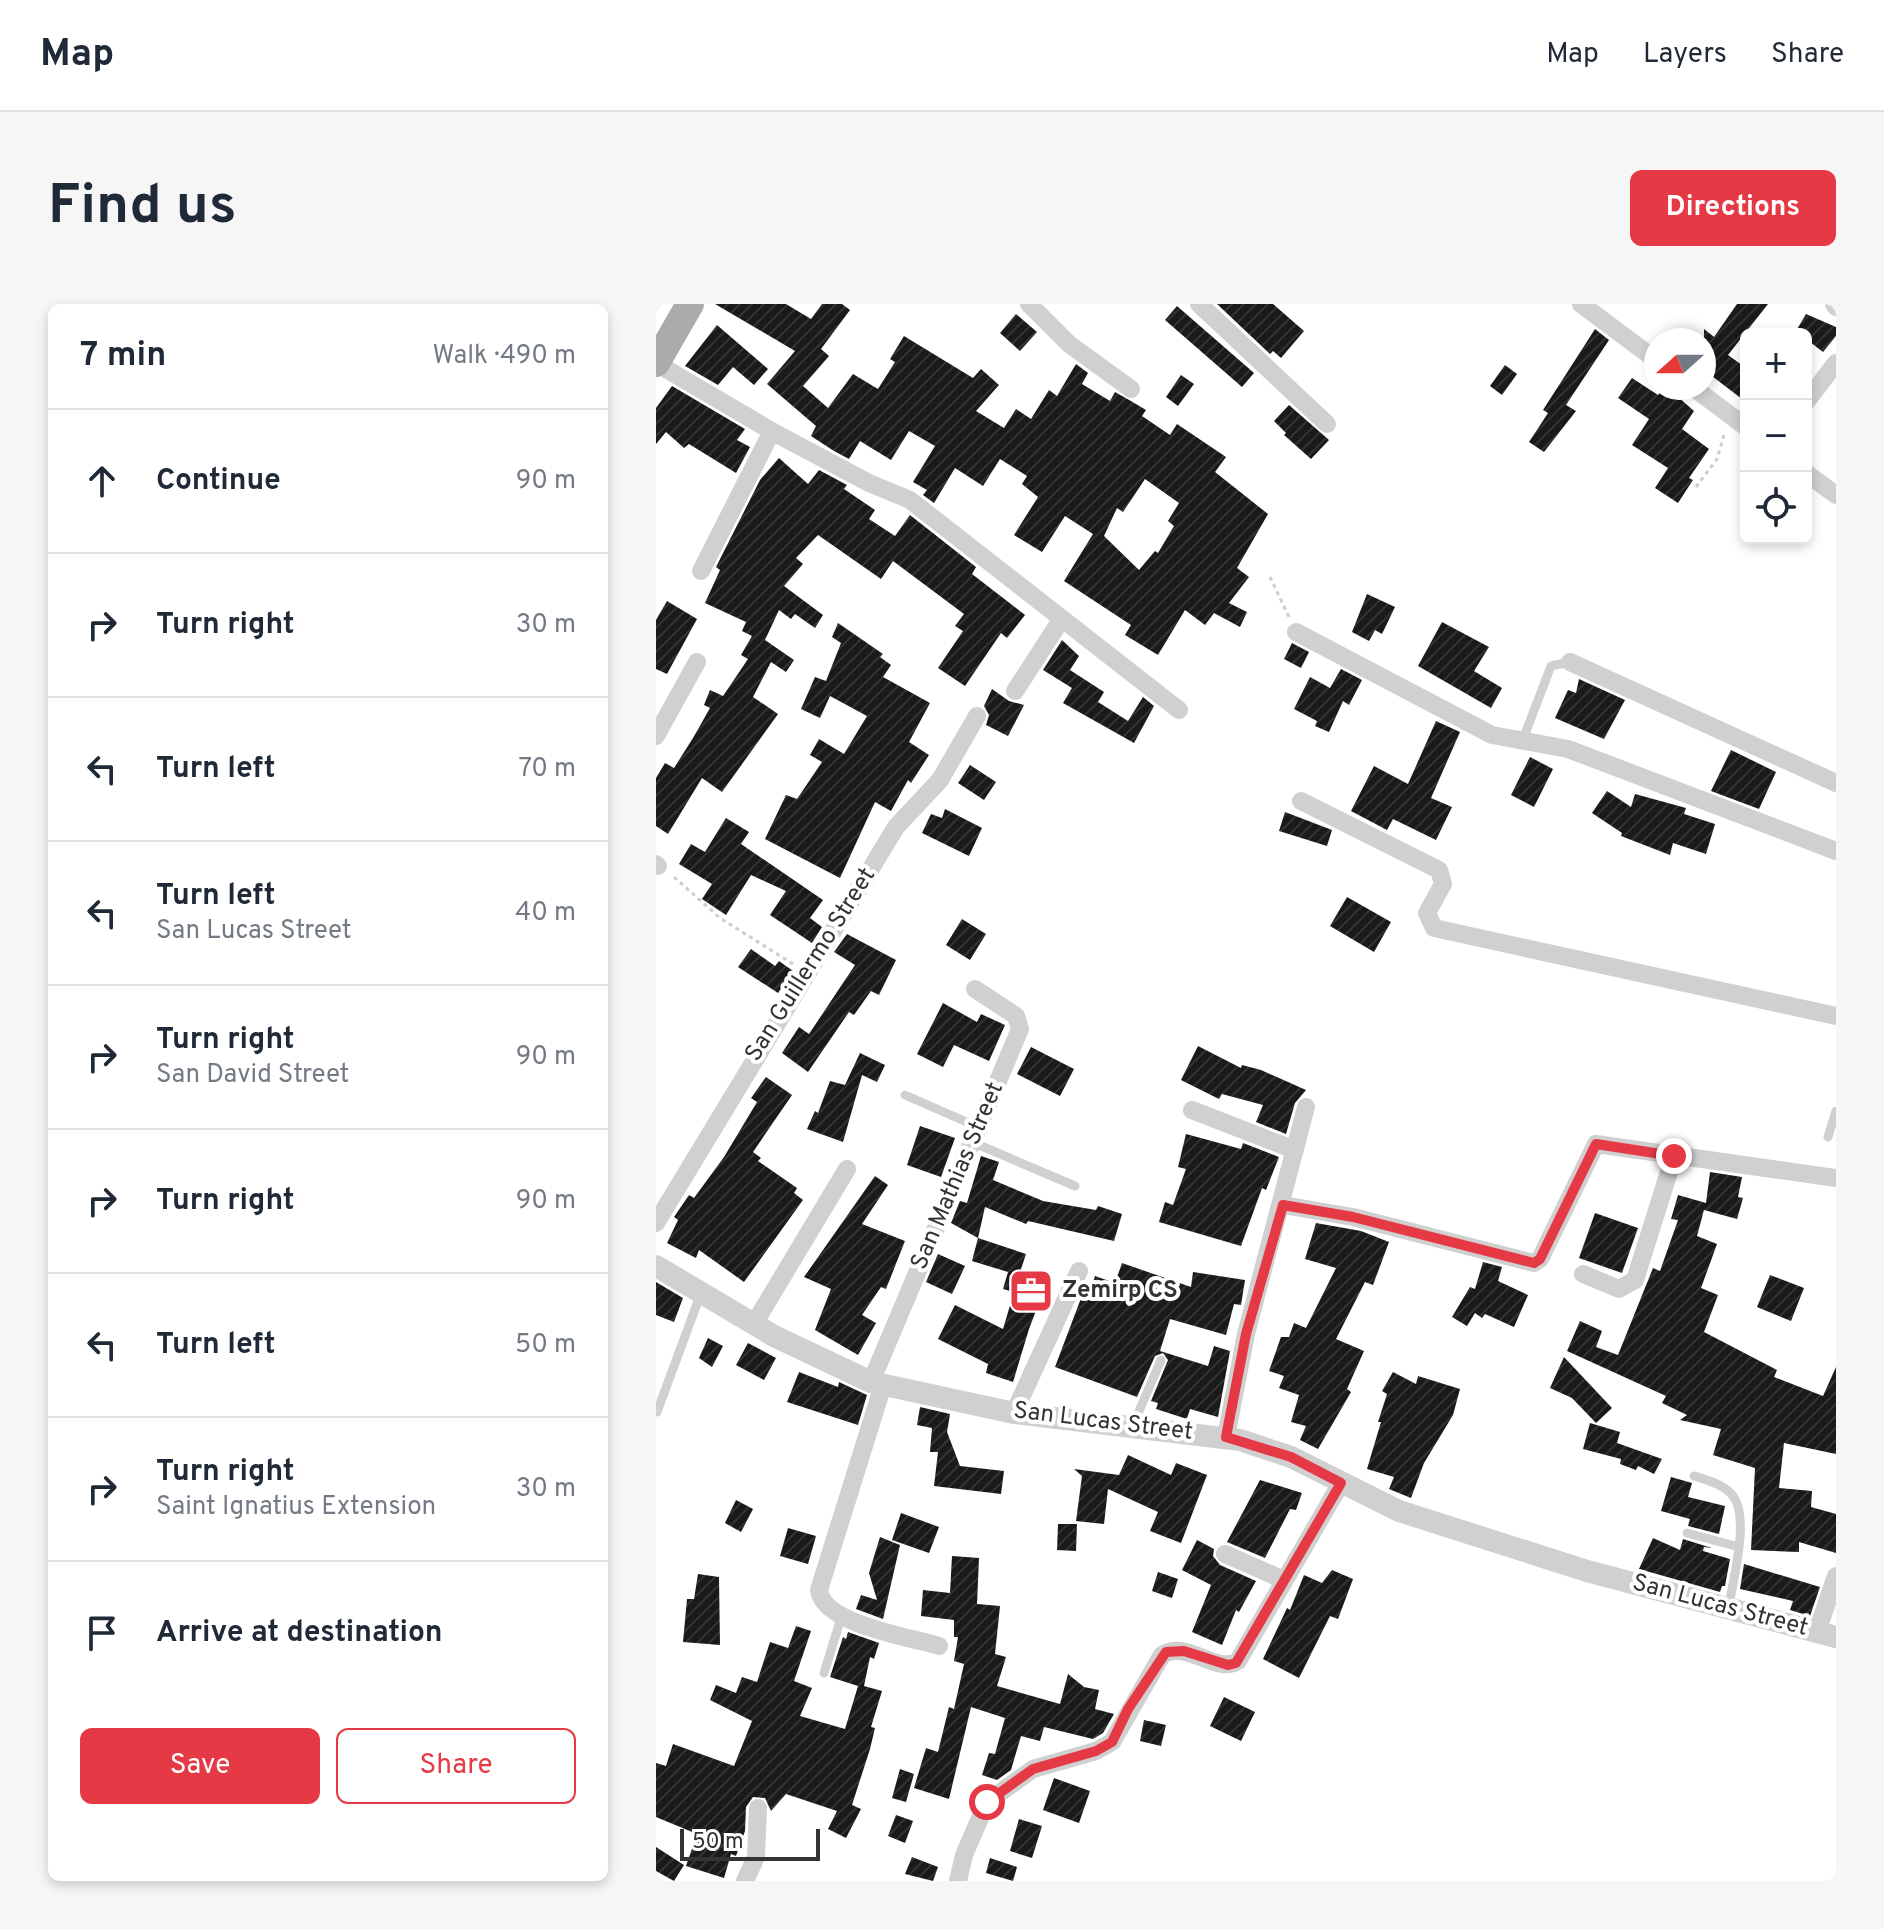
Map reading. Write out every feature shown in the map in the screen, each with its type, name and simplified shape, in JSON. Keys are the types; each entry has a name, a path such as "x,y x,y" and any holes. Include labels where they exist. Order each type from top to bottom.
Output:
{"main road":[{"path":"656,363 690,304"}],"street":[{"path":"1029,304 1069,344 1131,389"},
{"path":"1199,304 1327,424"},
{"path":"1581,304 1644,351"},
{"path":"656,363 772,431 878,487 910,500 1179,710"},
{"path":"1808,400 1836,363"},
{"path":"1710,400 1740,423"},
{"path":"701,571 772,431"},
{"path":"1812,477 1836,495"},
{"path":"1015,691 1061,620"},
{"path":"1296,632 1492,735 1568,749 1836,851"},
{"path":"656,736 697,662"},
{"path":"1570,662 1836,783"},
{"name":"San Guillermo Street","path":"656,1223 896,827 940,780 977,716"},
{"path":"1301,801 1439,870 1443,884 1427,913 1434,928 1836,1016"},
{"name":"San Mathias Street","path":"841,1618 824,1606 819,1590 877,1384 1021,1025 1016,1016 975,989"},
{"path":"1226,1437 1246,1334 1283,1205 1306,1107"},
{"path":"1192,1110 1295,1150"},
{"path":"1283,1205 1353,1217 1534,1263 1540,1259 1596,1144 1836,1178"},
{"path":"1583,1274 1619,1289 1635,1280 1674,1156"},
{"path":"754,1324 847,1169"},
{"name":"San Lucas Street","path":"656,1266 754,1324 877,1384 1014,1413 1226,1437 1291,1457 1399,1511 1587,1571 1826,1635"},
{"path":"1014,1413 1079,1271"},
{"path":"958,1881 964,1855 987,1802 1033,1769 1096,1751 1112,1742 1128,1709 1166,1652 1178,1650 1228,1665 1236,1663 1341,1483"},
{"path":"1225,1554 1284,1580"},
{"path":"1826,1635 1836,1576"},
{"path":"841,1618 939,1646"},
{"path":"745,1881 756,1857 758,1808"}],"lane":[{"path":"1522,742 1551,666 1570,662"},
{"path":"905,1095 1075,1186"},
{"path":"1828,1137 1836,1111"},
{"path":"657,1412 701,1293"},
{"path":"1133,1425 1161,1360"},
{"path":"1694,1476 1732,1493 1737,1504 1739,1547 1728,1608"},
{"path":"1687,1533 1739,1547"},
{"path":"824,1673 841,1618"}],"path":[{"path":"1696,487 1717,459 1721,439 1740,425"},
{"path":"1270,577 1296,632"},
{"path":"657,865 680,880 720,918 808,973"}],"building":[{"path":"715,304 786,304 811,319 822,304 842,304 850,310 821,349 829,356 803,386 828,408 853,374 878,389 895,362 890,359 904,336 973,378 981,369 999,385 976,411 1004,428 1016,409 1031,419 1049,390 1057,396 1076,364 1088,373 1082,384 1110,401 1115,392 1131,401 1146,410 1142,416 1170,435 1177,424 1226,457 1215,472 1268,514 1237,568 1249,577 1229,603 1247,612 1240,627 1214,613 1205,625 1185,610 1158,655 1125,635 1131,625 1064,581 1093,534 1065,516 1042,552 1014,535 1038,497 1022,484 1027,476 1000,459 983,486 955,468 934,503 923,495 927,490 913,482 935,446 909,431 891,460 860,441 849,459 834,451 811,436 816,426 767,384 795,351","holes":["1145,479 1179,503 1168,521 1174,526 1158,553 1155,551 1139,570 1104,536 1117,508 1123,512"]},
{"path":"1217,304 1273,304 1304,331 1281,358 1273,351 1270,354"},
{"path":"1737,304 1768,304 1749,328 1740,328 1740,340 1728,355 1740,364 1740,397 1716,379 1716,334"},
{"path":"1177,306 1254,373 1242,387 1165,320"},
{"path":"1016,314 1037,332 1020,351 1000,333"},
{"path":"1806,314 1836,327 1836,336 1823,352 1812,344 1812,328 1798,328"},
{"path":"717,325 768,369 754,385 733,367 718,385 685,366"},
{"path":"1595,329 1609,340 1566,405 1576,411 1544,452 1529,442 1548,413 1543,410"},
{"path":"1505,365 1517,374 1502,395 1490,386"},
{"path":"1181,375 1194,384 1178,406 1166,397"},
{"path":"1632,378 1644,386 1644,400 1682,400 1694,411 1682,429 1709,449 1689,478 1693,480 1678,503 1655,488 1668,468 1632,445 1649,419 1618,398"},
{"path":"672,386 745,429 737,440 750,447 736,473 689,444 684,448 666,432 656,444 656,408"},
{"path":"1289,405 1329,440 1311,459 1284,435 1286,433 1274,421"},
{"path":"779,458 808,484 819,470 847,485 844,489 875,510 869,519 895,536 910,515 976,567 972,574 1025,615 1007,638 1001,633 965,686 938,668 963,631 955,626 964,614 893,561 881,579 818,535 796,558 803,564 784,586 823,615 815,628 795,614 791,619 779,610 765,640 794,660 786,672 771,662 753,697 778,714 722,792 702,778 668,834 656,826 656,778 665,763 674,768 693,738 710,708 704,705 710,690 723,696 748,659 741,655 752,636 742,631 746,622 705,603 720,570 716,567 760,480"},
{"path":"1367,594 1395,607 1382,634 1375,630 1369,641 1352,632"},
{"path":"667,601 697,619 667,674 656,669 656,620"},
{"path":"1442,622 1489,647 1474,671 1502,688 1491,708 1418,666"},
{"path":"838,623 883,654 880,657 891,665 883,677 930,703 909,742 929,755 911,783 908,780 891,811 875,802 840,878 765,839 786,795 797,799 822,762 810,755 819,739 844,754 867,716 830,696 820,718 801,709 815,677 826,681 841,643 832,637"},
{"path":"1062,640 1079,656 1070,670 1104,692 1098,702 1128,721 1143,697 1154,706 1134,743 1063,703 1072,688 1043,670"},
{"path":"1292,643 1309,652 1301,668 1284,659"},
{"path":"1341,669 1362,680 1349,705 1343,701 1329,732 1315,726 1317,721 1294,709 1310,677 1330,688"},
{"path":"1579,679 1625,700 1604,739 1555,718 1568,690 1576,693"},
{"path":"992,689 1009,701 1024,705 1008,736 986,725 989,715 984,706"},
{"path":"1436,721 1460,732 1431,798 1452,807 1436,840 1393,819 1387,830 1351,811 1374,766 1408,784"},
{"path":"1731,750 1776,772 1759,809 1711,791"},
{"path":"1530,757 1553,769 1534,807 1511,795"},
{"path":"970,765 996,782 984,800 958,783"},
{"path":"1607,791 1631,807 1635,794 1686,808 1684,814 1715,824 1706,854 1673,843 1670,855 1621,836 1622,833 1592,813"},
{"path":"945,809 982,828 969,856 922,833 931,814 942,818"},
{"path":"1285,812 1332,830 1327,846 1279,831"},
{"path":"726,818 749,832 741,844 823,900 810,918 822,927 812,943 770,915 786,891 751,875 726,915 702,899 712,884 679,864 691,844 705,852"},
{"path":"1347,897 1391,922 1374,952 1330,926"},
{"path":"962,919 986,934 970,960 946,945"},
{"path":"847,934 896,960 879,995 871,991 854,1015 849,1012 808,1072 782,1053 799,1027 809,1034 855,965 834,952"},
{"path":"751,949 775,966 779,961 793,971 778,993 738,967"},
{"path":"943,1003 977,1022 981,1014 1005,1025 989,1061 954,1045 943,1067 917,1054"},
{"path":"1198,1046 1241,1068 1242,1065 1261,1070 1306,1090 1295,1103 1286,1134 1256,1122 1263,1105 1222,1094 1219,1099 1181,1080"},
{"path":"1031,1047 1074,1069 1060,1096 1017,1074"},
{"path":"860,1053 885,1065 877,1082 862,1075 843,1142 807,1129 815,1111 818,1113 830,1081 845,1085"},
{"path":"766,1077 792,1095 753,1152 761,1158 758,1161 797,1188 794,1193 803,1200 744,1282 699,1250 696,1258 667,1243 678,1220 674,1217 689,1195 694,1198 724,1157 757,1102 751,1098"},
{"path":"920,1126 955,1138 941,1177 907,1165"},
{"path":"1186,1134 1241,1149 1243,1143 1279,1157 1266,1190 1262,1188 1241,1246 1159,1222 1165,1202 1173,1205 1186,1169 1178,1167"},
{"path":"981,1156 999,1162 993,1180 1043,1201 1096,1210 1098,1206 1122,1214 1114,1241 1028,1221 1026,1224 985,1207 978,1238 951,1223 960,1201 967,1203"},
{"path":"1710,1172 1742,1177 1738,1197 1743,1198 1737,1219 1704,1210 1705,1206 1697,1236 1717,1244 1701,1288 1718,1295 1704,1332 1777,1370 1774,1377 1823,1396 1836,1367 1836,1454 1784,1443 1779,1488 1812,1491 1811,1507 1836,1514 1836,1553 1799,1542 1799,1552 1751,1550 1755,1468 1713,1455 1721,1429 1680,1420 1687,1415 1662,1403 1666,1396 1567,1351 1580,1321 1602,1331 1596,1347 1618,1355 1653,1268 1660,1271 1678,1220 1671,1219 1678,1195 1706,1203"},
{"path":"875,1176 888,1185 862,1224 905,1241 886,1289 881,1287 862,1315 876,1323 858,1355 815,1330 831,1289 804,1277"},
{"path":"1595,1213 1638,1228 1622,1273 1579,1258"},
{"path":"1316,1223 1361,1231 1389,1242 1373,1285 1365,1282 1336,1339 1364,1351 1347,1389 1351,1392 1318,1449 1300,1440 1306,1426 1291,1422 1299,1395 1279,1388 1284,1376 1269,1371 1281,1337 1289,1337 1294,1323 1306,1328 1336,1268 1305,1259"},
{"path":"978,1238 1026,1254 1021,1269 1050,1278 1040,1309 1037,1308 1029,1329 1013,1382 986,1373 988,1364 938,1339 955,1305 1003,1329 1014,1292 1003,1289 1008,1272 972,1261"},
{"path":"938,1254 965,1266 952,1294 926,1282"},
{"path":"1483,1262 1502,1267 1498,1281 1528,1295 1514,1327 1485,1314 1482,1318 1475,1313 1467,1326 1452,1317 1470,1287 1475,1289"},
{"path":"1122,1263 1191,1287 1193,1272 1245,1280 1241,1305 1234,1304 1226,1335 1170,1319 1160,1351 1208,1366 1214,1346 1230,1351 1218,1417 1190,1409 1187,1419 1156,1409 1158,1403 1151,1401 1168,1360 1163,1353 1155,1356 1137,1397 1055,1367 1083,1293 1089,1295 1095,1276 1115,1283"},
{"path":"1770,1275 1804,1288 1791,1321 1757,1307"},
{"path":"656,1282 683,1298 674,1322 656,1315"},
{"path":"708,1338 723,1346 712,1367 699,1358"},
{"path":"748,1343 776,1358 764,1380 736,1365"},
{"path":"1564,1357 1612,1408 1596,1423 1572,1398 1550,1388"},
{"path":"799,1372 838,1387 839,1382 867,1395 858,1425 787,1402"},
{"path":"1393,1372 1416,1384 1418,1376 1460,1389 1453,1415 1424,1463 1411,1498 1389,1489 1394,1477 1367,1469 1387,1394 1382,1391"},
{"path":"920,1407 950,1414 947,1432 960,1466 1004,1471 1001,1494 934,1486 938,1452 930,1452 932,1428 917,1425"},
{"path":"1590,1423 1620,1432 1617,1443 1662,1459 1654,1474 1638,1466 1636,1470 1620,1464 1621,1459 1583,1449"},
{"path":"1128,1455 1171,1475 1176,1463 1207,1475 1181,1543 1150,1531 1158,1512 1108,1489 1104,1524 1076,1521 1082,1476 1074,1469 1119,1475"},
{"path":"1671,1477 1692,1483 1688,1497 1725,1506 1719,1534 1688,1526 1690,1519 1661,1511"},
{"path":"1260,1480 1302,1493 1296,1510 1290,1509 1265,1558 1227,1542"},
{"path":"736,1500 753,1509 741,1532 725,1523"},
{"path":"901,1513 939,1527 929,1553 892,1540"},
{"path":"1058,1524 1077,1524 1076,1551 1057,1550"},
{"path":"788,1528 816,1536 808,1564 780,1556"},
{"path":"880,1537 900,1545 883,1619 856,1609 861,1595 877,1600 869,1573"},
{"path":"1653,1538 1680,1550 1683,1539 1712,1548 1704,1547 1703,1551 1730,1559 1725,1586 1720,1592 1639,1569"},
{"path":"1197,1540 1214,1549 1213,1556 1220,1565 1256,1581 1239,1612 1236,1610 1222,1645 1192,1632 1211,1585 1182,1570"},
{"path":"952,1556 979,1558 977,1604 1000,1606 995,1654 1006,1657 997,1686 1060,1704 1068,1674 1084,1687 1099,1690 1095,1709 1114,1714 1103,1733 1093,1739 1044,1727 1040,1741 1021,1736 1011,1770 997,1780 982,1775 989,1753 995,1754 1005,1718 971,1707 949,1799 914,1788 926,1748 938,1752 949,1707 954,1709 964,1664 954,1661 958,1637 954,1637 954,1620 921,1616 923,1590 950,1593"},
{"path":"1744,1564 1820,1587 1810,1616 1790,1610 1793,1601 1740,1589"},
{"path":"1332,1570 1353,1579 1338,1619 1330,1616 1299,1678 1263,1659 1287,1608 1290,1610 1304,1575 1322,1583"},
{"path":"1158,1572 1178,1579 1172,1598 1152,1591"},
{"path":"698,1574 719,1577 720,1645 683,1642 687,1599 694,1599"},
{"path":"796,1626 811,1631 794,1681 812,1688 800,1716 845,1729 858,1686 830,1677 843,1637 846,1639 848,1632 879,1643 874,1659 870,1657 864,1686 882,1691 871,1727 875,1728 870,1749 852,1805 861,1809 846,1838 828,1829 837,1811 786,1794 771,1811 765,1798 753,1797 746,1807 745,1831 736,1856 731,1854 724,1878 686,1866 697,1834 656,1817 656,1763 666,1766 673,1744 734,1766 752,1721 710,1700 716,1685 736,1693 742,1677 757,1682 770,1642 788,1648"},
{"path":"1224,1697 1255,1712 1241,1741 1210,1726"},
{"path":"1144,1720 1166,1725 1161,1746 1140,1741"},
{"path":"900,1769 914,1774 906,1802 892,1798"},
{"path":"1054,1778 1090,1791 1079,1823 1043,1810"},
{"path":"896,1815 913,1821 905,1843 888,1836"},
{"path":"1019,1819 1042,1826 1032,1858 1010,1851"},
{"path":"656,1847 684,1865 674,1881 656,1871"},
{"path":"912,1857 938,1867 933,1881 905,1874"},
{"path":"990,1858 1017,1867 1013,1881 986,1873"}],"place":[{"name":"Zemirp CS","path":"1031,1291"}],"route":[{"path":"987,1802 1033,1769 1105,1748 1112,1742 1128,1709 1166,1652 1178,1650 1228,1665 1236,1663 1341,1483 1291,1457 1226,1437 1246,1334 1283,1205 1353,1217 1446,1244 1534,1263 1540,1259 1596,1144 1674,1156"}]}
